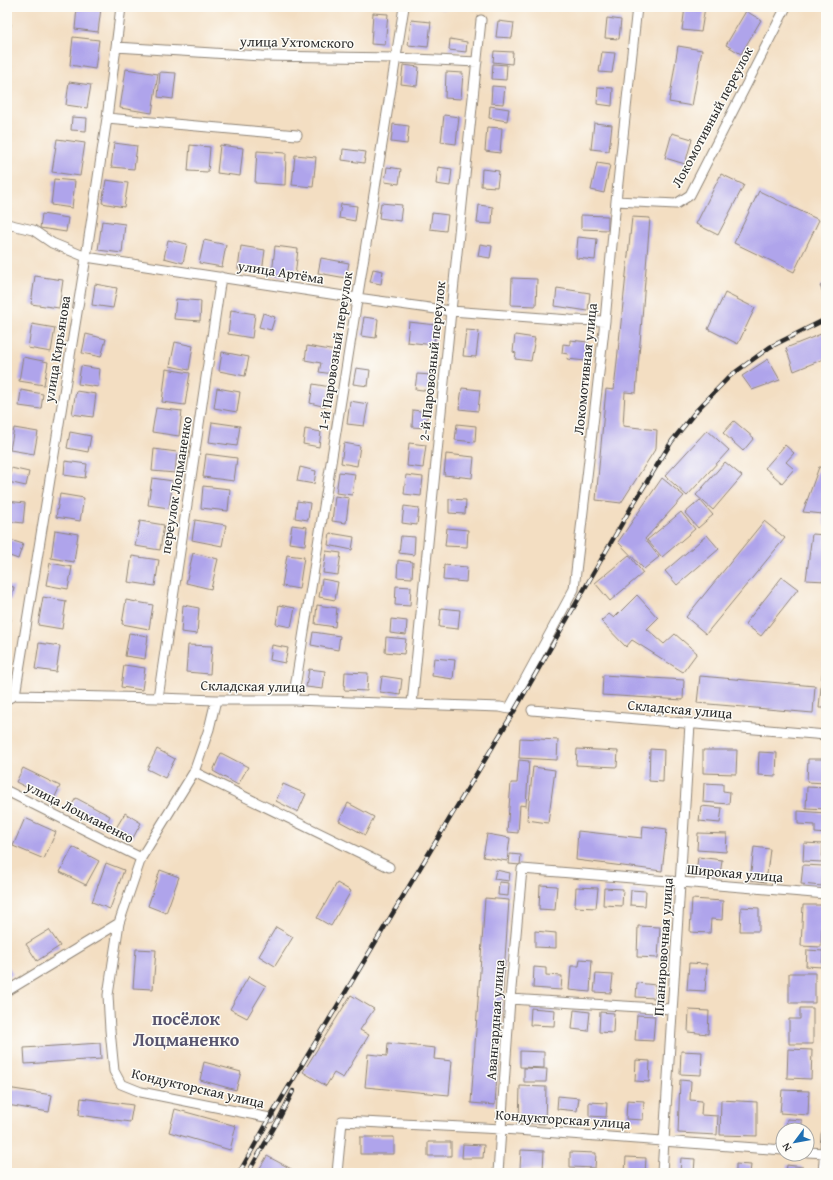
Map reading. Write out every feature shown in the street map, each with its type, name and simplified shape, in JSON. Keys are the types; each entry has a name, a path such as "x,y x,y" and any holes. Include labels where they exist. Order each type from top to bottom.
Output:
{"street":[{"name":"улица Кирьянова","path":"11,697 86,257 107,118 121,7"},
{"name":"1-й Паровозный переулок","path":"293,700 404,7"},
{"name":"Локомотивная улица","path":"500,707 509,709 574,589 605,321 616,201 637,7"},
{"name":"Локомотивный переулок","path":"616,201 676,204 690,195 786,7"},
{"name":"2-й Паровозный переулок","path":"412,704 450,311 481,20"},
{"name":"улица Ухтомского","path":"116,47 262,56 395,58 477,62"},
{"path":"107,118 297,135"},
{"name":"улица Артёма","path":"7,224 33,230 52,243 86,257 450,311 570,320 605,321"},
{"name":"переулок Лоцманенко","path":"158,698 221,277"},
{"name":"Складская улица","path":"11,697 293,700 500,707"},
{"name":"Кондукторская улица","path":"216,700 209,730 194,772 141,858 119,923 108,995 114,1071 122,1084 140,1092 270,1118"},
{"name":"Складская улица","path":"532,710 826,735"},
{"name":"Планировочная улица","path":"662,1173 666,1140 672,1009 690,724"},
{"path":"194,772 389,867"},
{"name":"улица Лоцманенко","path":"7,791 141,858"},
{"name":"Широкая улица","path":"522,868 826,894"},
{"name":"Авангардная улица","path":"498,1173 510,999 522,868"},
{"path":"7,991 119,923"},
{"path":"510,999 672,1009"},
{"name":"Кондукторская улица","path":"337,1173 342,1121 502,1129 666,1140 775,1149"},
{"path":"823,1173 826,1135"},
{"path":"815,1152 825,1153"}],"building":[{"path":"77,7 101,8 98,32 75,29"},
{"path":"432,7 447,7 446,10"},
{"path":"685,7 705,7 701,32 682,30"},
{"path":"746,11 761,20 741,54 726,45"},
{"path":"373,13 388,14 385,45 371,44"},
{"path":"607,18 621,20 619,39 605,38"},
{"path":"411,20 431,22 428,47 408,45"},
{"path":"498,21 514,23 512,38 496,37"},
{"path":"7,24 11,24 9,37 7,37"},
{"path":"73,37 99,40 95,69 70,65"},
{"path":"450,39 467,42 466,52 449,50"},
{"path":"678,46 702,50 692,106 669,102"},
{"path":"494,51 513,52 512,64 493,62"},
{"path":"602,52 615,53 612,73 599,72"},
{"path":"493,64 507,65 506,80 492,79"},
{"path":"403,65 419,67 417,86 401,84"},
{"path":"126,69 158,74 152,113 120,108"},
{"path":"160,72 176,73 173,99 158,97"},
{"path":"446,72 463,73 461,99 445,98"},
{"path":"69,82 91,85 87,108 66,105"},
{"path":"492,86 505,87 503,104 491,103"},
{"path":"598,87 613,88 612,106 597,104"},
{"path":"490,106 509,109 507,121 489,118"},
{"path":"444,115 459,117 456,144 441,142"},
{"path":"72,117 87,118 86,131 71,130"},
{"path":"594,123 612,125 609,151 591,149"},
{"path":"393,124 409,126 407,144 391,142"},
{"path":"487,127 502,128 500,153 485,151"},
{"path":"672,133 692,139 685,164 665,158"},
{"path":"57,139 85,143 80,176 52,172"},
{"path":"114,143 137,146 134,169 111,167"},
{"path":"190,145 210,147 208,172 188,171"},
{"path":"220,145 243,148 240,176 217,173"},
{"path":"343,149 366,152 364,163 342,160"},
{"path":"257,151 286,153 285,185 255,183"},
{"path":"295,155 316,157 313,187 292,185"},
{"path":"597,163 610,165 604,193 591,190"},
{"path":"387,167 401,169 399,184 385,182"},
{"path":"438,167 452,169 450,186 436,184"},
{"path":"482,169 499,171 497,187 481,186"},
{"path":"721,174 744,185 718,235 696,224"},
{"path":"54,179 75,181 72,208 51,205"},
{"path":"106,180 128,183 124,207 102,203"},
{"path":"759,191 819,220 794,272 734,243"},
{"path":"381,203 402,205 400,221 379,218"},
{"path":"341,204 357,206 355,221 339,218"},
{"path":"479,205 493,207 492,224 477,223"},
{"path":"432,213 448,215 446,231 430,229"},
{"path":"42,214 68,218 66,232 40,228"},
{"path":"581,215 608,216 608,230 581,229"},
{"path":"632,217 650,218 636,393 625,392 623,426 657,430 656,448 621,503 596,500 606,389 614,390"},
{"path":"102,221 125,224 122,253 98,250"},
{"path":"578,237 597,239 595,260 576,258"},
{"path":"168,240 187,244 183,263 164,258"},
{"path":"204,240 226,245 222,267 199,263"},
{"path":"480,244 492,246 490,258 478,256"},
{"path":"241,246 265,250 262,272 238,269"},
{"path":"275,246 298,249 295,277 272,275"},
{"path":"321,258 349,263 346,278 318,273"},
{"path":"373,269 383,271 381,284 370,282"},
{"path":"35,276 63,280 59,308 31,304"},
{"path":"512,278 537,279 536,306 511,305"},
{"path":"826,283 826,299 820,286"},
{"path":"95,284 117,288 113,308 92,305"},
{"path":"557,288 590,293 588,311 555,306"},
{"path":"725,293 755,308 738,344 708,329"},
{"path":"176,299 201,301 200,321 174,319"},
{"path":"231,310 255,314 252,338 228,334"},
{"path":"263,313 275,317 271,330 259,327"},
{"path":"364,317 378,319 376,338 361,336"},
{"path":"409,322 436,325 434,345 407,342"},
{"path":"32,324 55,328 51,352 28,348"},
{"path":"466,330 479,331 476,357 463,356"},
{"path":"826,332 826,358 794,371 786,348"},
{"path":"86,334 106,339 101,357 82,353"},
{"path":"515,335 535,338 531,361 515,359 516,353 513,352"},
{"path":"570,340 588,342 586,361 567,359 568,354 562,353 563,344 570,345"},
{"path":"175,342 193,346 189,370 170,366"},
{"path":"307,346 336,351 333,374 319,372 321,363 305,360"},
{"path":"222,352 249,357 245,376 219,371"},
{"path":"23,357 48,362 44,385 19,381"},
{"path":"768,359 780,380 752,390 742,376"},
{"path":"81,366 100,369 98,387 78,384"},
{"path":"356,368 370,370 368,386 353,384"},
{"path":"166,369 190,373 185,405 162,402"},
{"path":"417,374 432,375 430,391 415,389"},
{"path":"313,384 330,387 326,407 310,403"},
{"path":"217,388 240,392 237,412 214,408"},
{"path":"462,388 480,390 478,411 459,409"},
{"path":"21,390 43,394 41,409 19,406"},
{"path":"76,391 96,394 93,417 72,414"},
{"path":"350,401 368,404 364,426 347,424"},
{"path":"156,408 182,411 179,436 152,432"},
{"path":"413,410 428,412 426,428 412,427"},
{"path":"734,421 754,438 743,451 723,433"},
{"path":"212,422 240,426 237,446 209,442"},
{"path":"457,424 476,426 475,442 455,440"},
{"path":"14,428 38,432 34,454 10,450"},
{"path":"305,429 321,432 319,447 303,444"},
{"path":"707,430 729,450 687,496 665,476"},
{"path":"70,432 91,436 88,452 67,448"},
{"path":"344,443 360,446 357,466 341,463"},
{"path":"409,443 426,445 423,468 407,466"},
{"path":"785,445 794,453 786,462 794,469 782,483 765,468"},
{"path":"154,449 177,452 175,473 152,471"},
{"path":"206,454 237,458 234,481 203,477"},
{"path":"446,454 474,457 472,478 444,475"},
{"path":"65,461 87,464 85,478 64,475"},
{"path":"725,462 742,476 713,510 696,495"},
{"path":"300,467 316,471 314,484 297,481"},
{"path":"819,467 826,468 826,526 824,526 823,514 803,512"},
{"path":"11,468 29,472 26,486 8,482"},
{"path":"339,472 355,474 352,495 336,493"},
{"path":"406,475 423,477 421,496 404,494"},
{"path":"152,478 173,481 169,508 148,505"},
{"path":"662,478 684,496 645,539 659,557 644,569 618,542"},
{"path":"203,486 230,489 228,511 201,508"},
{"path":"60,494 84,498 80,521 56,517"},
{"path":"335,496 349,498 346,523 332,521"},
{"path":"449,499 466,500 465,514 449,513"},
{"path":"700,500 713,515 698,528 685,513"},
{"path":"7,501 25,503 23,523 7,521"},
{"path":"297,501 310,503 308,520 295,518"},
{"path":"404,506 419,508 417,525 402,523"},
{"path":"681,512 695,529 662,557 647,540"},
{"path":"195,520 226,525 222,546 192,540"},
{"path":"140,521 164,525 160,550 135,546"},
{"path":"764,521 785,538 706,634 686,617"},
{"path":"292,525 307,527 305,545 289,543"},
{"path":"447,528 468,530 467,547 445,546"},
{"path":"55,530 78,534 74,562 51,558"},
{"path":"330,533 354,537 352,550 328,545"},
{"path":"812,534 826,535 826,581 806,580"},
{"path":"707,535 719,549 677,585 665,571"},
{"path":"401,536 415,537 414,555 399,553"},
{"path":"7,539 23,544 18,559 7,555"},
{"path":"326,551 341,553 338,575 323,573"},
{"path":"193,553 218,559 211,589 186,583"},
{"path":"287,555 304,557 299,589 282,586"},
{"path":"629,555 643,573 610,601 595,583"},
{"path":"132,556 159,560 155,586 128,582"},
{"path":"398,560 413,562 412,578 397,577"},
{"path":"50,563 72,567 68,589 46,585"},
{"path":"444,565 467,567 466,582 443,580"},
{"path":"782,577 798,589 761,636 745,624"},
{"path":"322,579 338,582 335,600 319,597"},
{"path":"7,586 14,587 11,600 7,599"},
{"path":"396,586 411,587 410,606 395,605"},
{"path":"637,595 658,618 647,629 664,644 675,634 697,653 683,672 632,640 626,647 601,621 609,614 614,618"},
{"path":"43,597 66,601 62,629 38,625"},
{"path":"126,600 153,605 149,629 122,624"},
{"path":"183,605 199,608 197,634 181,632"},
{"path":"279,605 295,608 291,627 276,624"},
{"path":"317,605 337,608 335,627 315,624"},
{"path":"441,608 460,610 458,629 439,627"},
{"path":"7,619 11,619 8,636 7,636"},
{"path":"391,619 407,621 406,635 390,633"},
{"path":"313,632 340,636 338,650 311,645"},
{"path":"129,633 148,636 145,659 125,656"},
{"path":"386,637 406,639 404,654 385,652"},
{"path":"39,643 60,646 56,672 35,669"},
{"path":"825,644 826,708 819,708"},
{"path":"188,645 212,646 210,674 186,672"},
{"path":"272,645 288,648 285,663 270,660"},
{"path":"434,658 455,660 453,679 432,676"},
{"path":"124,665 145,668 142,690 121,687"},
{"path":"309,669 325,671 323,689 306,687"},
{"path":"345,672 368,673 367,691 344,690"},
{"path":"603,675 684,680 683,700 602,695"},
{"path":"382,676 402,679 400,695 380,692"},
{"path":"700,676 815,686 813,713 697,703"},
{"path":"520,738 558,740 557,760 519,758"},
{"path":"157,749 175,759 165,778 147,769"},
{"path":"577,749 618,751 617,767 576,765"},
{"path":"650,749 664,750 663,782 649,781"},
{"path":"703,750 737,750 736,774 703,773"},
{"path":"759,752 777,753 776,776 758,775"},
{"path":"221,753 248,767 238,785 213,771"},
{"path":"808,759 826,759 826,783 807,782"},
{"path":"519,760 529,761 526,806 520,805 518,833 507,832 511,783 517,783"},
{"path":"533,767 555,770 548,823 527,820"},
{"path":"23,768 60,786 53,801 16,782"},
{"path":"704,783 723,784 723,791 730,792 729,804 703,802"},
{"path":"283,784 306,794 298,812 276,801"},
{"path":"807,787 826,788 826,809 806,808"},
{"path":"76,798 110,816 104,828 69,809"},
{"path":"348,803 374,817 365,835 339,821"},
{"path":"701,806 722,808 720,823 699,821"},
{"path":"798,811 826,813 826,834 815,833 815,825 798,824"},
{"path":"125,813 141,823 133,838 116,828"},
{"path":"25,818 56,832 44,859 13,846"},
{"path":"643,826 667,829 662,871 576,860 578,831 642,838"},
{"path":"698,833 727,834 726,852 697,850"},
{"path":"487,834 510,838 507,861 483,857"},
{"path":"804,843 823,844 822,862 803,861"},
{"path":"73,847 99,861 86,885 60,872"},
{"path":"754,847 770,849 766,882 750,880"},
{"path":"510,854 521,855 520,865 509,864"},
{"path":"698,857 722,860 720,876 696,873"},
{"path":"106,863 124,870 110,909 92,902"},
{"path":"803,865 823,866 822,886 801,884"},
{"path":"160,870 179,877 166,913 148,906"},
{"path":"496,870 510,873 509,881 494,879"},
{"path":"499,882 509,883 508,896 498,895"},
{"path":"337,883 351,891 331,926 317,918"},
{"path":"540,885 557,886 555,910 539,909"},
{"path":"576,887 598,888 596,908 575,907"},
{"path":"604,888 623,889 622,906 603,905"},
{"path":"631,890 646,891 645,906 630,905"},
{"path":"485,898 509,900 495,1105 471,1103"},
{"path":"692,899 723,901 722,920 711,919 710,933 690,932"},
{"path":"803,905 823,905 821,947 801,946"},
{"path":"741,907 759,908 759,931 740,931"},
{"path":"638,926 660,927 658,958 637,957"},
{"path":"276,927 293,937 275,966 259,956"},
{"path":"49,930 60,946 37,961 26,944"},
{"path":"535,931 556,933 556,948 535,947"},
{"path":"136,949 156,950 153,989 133,988"},
{"path":"807,950 823,951 822,967 806,966"},
{"path":"580,959 592,960 590,992 569,990 571,966 579,966"},
{"path":"689,963 707,964 705,991 687,990"},
{"path":"7,964 13,974 7,978"},
{"path":"534,967 546,968 546,975 562,976 561,990 533,988"},
{"path":"789,973 815,973 815,1003 789,1003"},
{"path":"596,974 613,975 611,993 594,992"},
{"path":"249,976 266,986 247,1018 230,1009"},
{"path":"637,983 656,985 655,998 636,997"},
{"path":"351,995 374,1009 360,1030 369,1035 343,1078 334,1073 326,1086 303,1072"},
{"path":"531,1008 555,1010 554,1026 530,1025"},
{"path":"800,1008 813,1008 813,1044 789,1044 789,1019 800,1019"},
{"path":"574,1010 590,1012 588,1031 572,1029"},
{"path":"689,1010 709,1011 708,1034 688,1032"},
{"path":"600,1012 614,1013 613,1033 599,1032"},
{"path":"637,1015 655,1016 653,1041 635,1040"},
{"path":"100,1043 101,1059 25,1064 24,1048"},
{"path":"388,1043 435,1048 434,1059 452,1061 449,1095 365,1087 368,1054 387,1056"},
{"path":"788,1049 812,1050 811,1079 787,1078"},
{"path":"520,1051 544,1052 544,1068 520,1067"},
{"path":"681,1051 702,1052 701,1075 680,1074"},
{"path":"636,1060 650,1061 649,1082 635,1081"},
{"path":"204,1062 241,1072 236,1090 200,1080"},
{"path":"524,1068 547,1069 546,1082 524,1082"},
{"path":"680,1080 691,1081 690,1100 702,1101 701,1115 718,1116 717,1135 678,1133"},
{"path":"520,1086 546,1087 545,1124 519,1123"},
{"path":"7,1088 52,1095 49,1112 7,1105"},
{"path":"782,1090 809,1091 808,1115 780,1113"},
{"path":"558,1096 579,1098 577,1111 557,1109"},
{"path":"81,1098 133,1105 130,1122 79,1115"},
{"path":"627,1100 644,1101 643,1120 626,1119"},
{"path":"721,1100 757,1102 757,1136 720,1135"},
{"path":"589,1102 607,1103 606,1117 589,1116"},
{"path":"175,1109 236,1126 230,1150 169,1132"},
{"path":"787,1119 802,1120 802,1122 787,1122"},
{"path":"360,1137 394,1137 394,1154 360,1154"},
{"path":"428,1142 451,1142 451,1156 428,1156"},
{"path":"463,1144 484,1145 483,1158 462,1158"},
{"path":"521,1150 544,1151 543,1170 520,1169"},
{"path":"570,1152 596,1153 595,1168 570,1167"},
{"path":"267,1156 297,1172 257,1173"},
{"path":"626,1157 646,1158 645,1173 625,1173"},
{"path":"681,1158 695,1159 694,1173 680,1173"},
{"path":"736,1164 751,1165 750,1173 736,1173"},
{"path":"787,1165 803,1167 802,1173 786,1173"}],"railway":[{"path":"239,1173 270,1118 516,708 632,506 672,441 697,410 730,376 770,347 826,319"},
{"path":"248,1173 293,1091"}],"district":[{"name":"посёлок Лоцманенко","path":"186,1028"}]}
